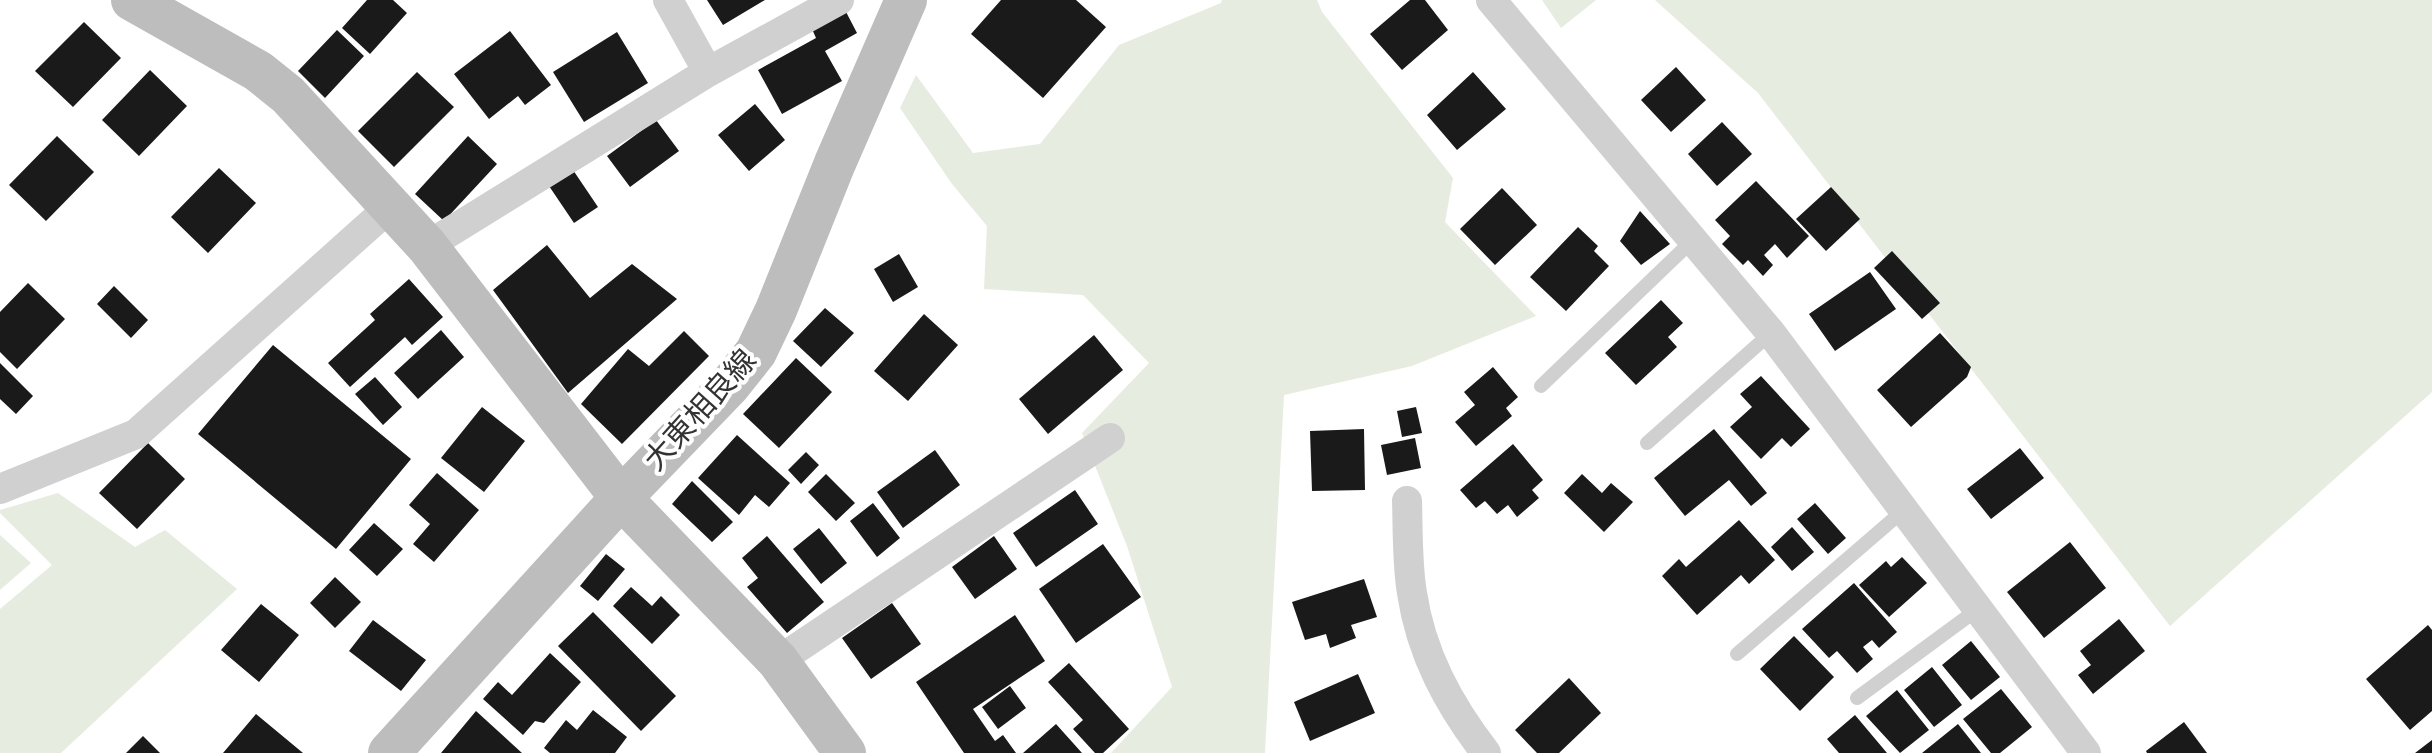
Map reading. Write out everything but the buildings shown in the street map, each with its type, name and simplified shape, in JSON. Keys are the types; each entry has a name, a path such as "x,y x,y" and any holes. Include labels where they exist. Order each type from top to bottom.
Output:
{"street":[{"path":"132,0 258,71 288,95 427,246 621,498 778,661 845,753"},
{"path":"668,0 708,72"},
{"path":"427,246 708,72 839,0"},
{"name":"大東相良線","path":"389,753 621,498 729,386 756,352 906,0"},
{"path":"1491,0 1771,333 2086,753"},
{"path":"0,489 136,434 391,206"},
{"path":"778,661 1110,438"},
{"path":"1407,501 1412,593 1430,661 1458,717 1486,753"}],"lane":[{"path":"1541,386 1693,240"},
{"path":"1647,443 1771,333"},
{"path":"1737,654 1904,510"},
{"path":"1857,698 1978,609"}],"shaded area":[{"path":"1222,0 1317,0 1322,12 1453,178 1445,222 1536,316 1412,366 1284,395 1265,753 1111,753 1172,687 1127,546 1082,433 1149,363 1083,295 984,289 987,226 952,184 900,108 916,75 973,153 1040,144 1119,45"},
{"path":"1542,0 1596,0 1561,28"},
{"path":"1655,0 2432,0 2432,392 2170,626 1758,93"},
{"path":"58,493 135,547 165,530 237,589 61,753 0,753 0,609 52,565 0,510"},
{"path":"0,535 31,563 0,590"}]}
